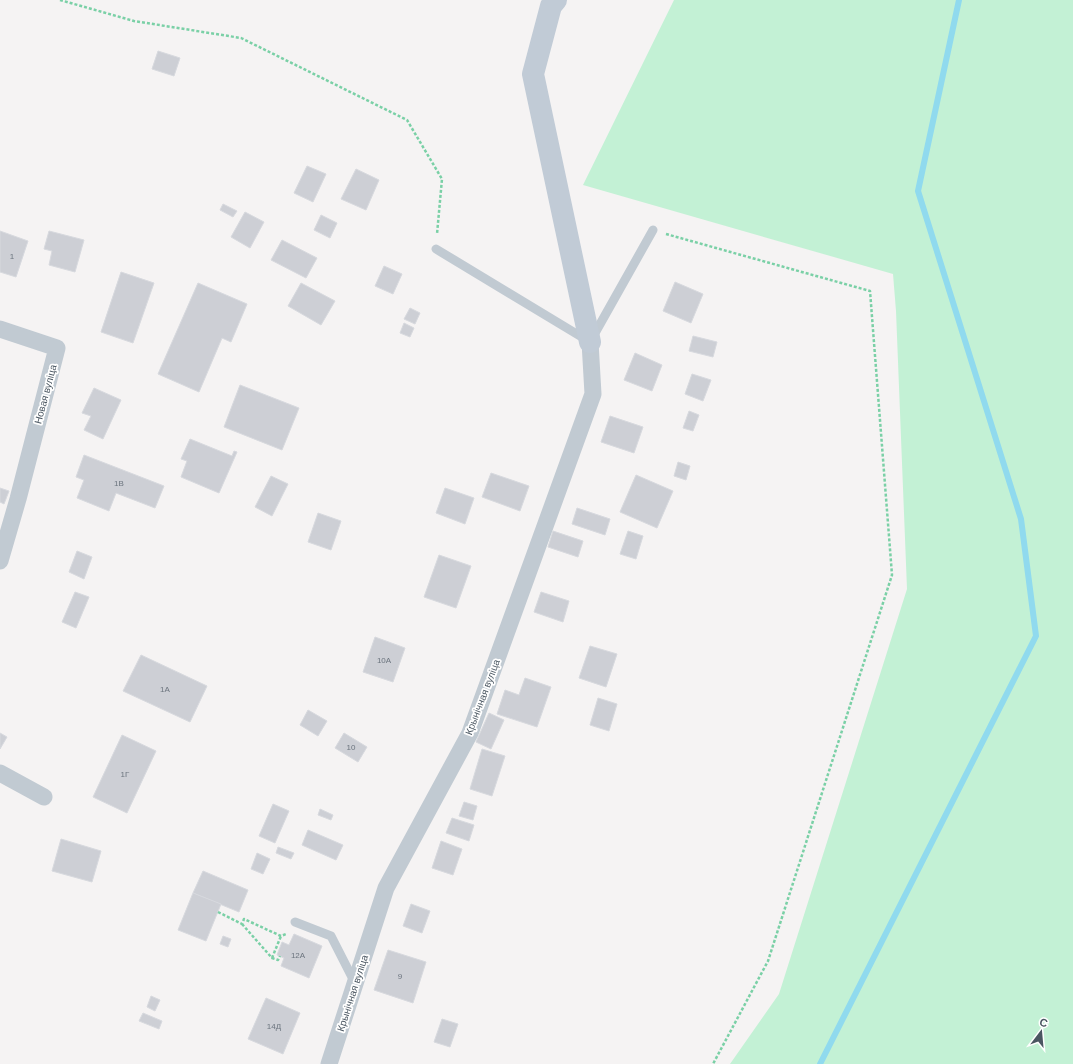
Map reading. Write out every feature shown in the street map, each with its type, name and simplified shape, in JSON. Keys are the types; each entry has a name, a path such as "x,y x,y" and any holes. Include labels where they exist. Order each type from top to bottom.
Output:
{"street":[{"path":"556,0 551,6 533,74 590,342"},
{"name":"Новая вуліца","path":"0,329 57,348 18,499 0,561"},
{"name":"Крынічная вуліца","path":"329,1064 386,888 470,733 593,394 590,342"},
{"path":"0,773 44,797"}],"lane":[{"path":"436,249 590,342 653,230"},
{"path":"295,922 330,936 356,983"}],"path":[{"path":"60,0 134,21 241,38 407,120 442,179 436,249"},
{"path":"653,230 870,291 892,575 768,961 713,1064"},
{"path":"218,912 242,924 272,958 278,960 280,956"},
{"path":"242,924 244,919 281,936"},
{"path":"272,958 281,936 305,926"}],"green space":[{"path":"674,0 1073,0 1073,1064 730,1064 779,994 907,589 896,311 893,274 583,185"}],"building":[{"path":"158,51 180,58 174,76 152,69"},
{"path":"307,166 326,174 313,202 294,193"},
{"path":"356,169 379,180 366,210 341,199"},
{"path":"223,204 237,211 233,217 220,210"},
{"path":"245,212 264,222 250,248 231,237"},
{"path":"321,215 337,223 330,238 314,230"},
{"path":"0,231 28,241 16,277 0,272"},
{"path":"49,231 84,240 75,272 49,265 52,251 44,249"},
{"path":"282,240 317,258 306,278 271,260"},
{"path":"384,266 402,274 393,294 375,286"},
{"path":"121,272 154,283 133,343 101,332"},
{"path":"675,282 703,294 691,323 663,311"},
{"path":"198,283 247,304 231,342 222,338 199,392 158,374"},
{"path":"301,283 335,301 321,325 288,306"},
{"path":"410,308 420,313 415,324 404,319"},
{"path":"404,323 414,328 410,337 400,333"},
{"path":"693,336 717,342 713,357 689,351"},
{"path":"635,353 662,365 652,391 624,380"},
{"path":"692,374 711,380 703,401 685,394"},
{"path":"240,385 299,408 282,450 224,427"},
{"path":"94,388 121,400 103,439 84,430 91,416 82,413"},
{"path":"689,411 699,415 693,431 683,428"},
{"path":"610,416 643,427 634,453 601,442"},
{"path":"190,439 232,456 234,451 237,452 219,493 181,477 187,461 181,459"},
{"path":"84,455 164,486 155,508 116,493 109,511 77,498 84,480 76,477"},
{"path":"678,462 690,466 686,480 674,476"},
{"path":"491,473 529,486 520,511 482,497"},
{"path":"636,475 673,491 657,528 620,512"},
{"path":"271,476 288,484 272,516 255,507"},
{"path":"0,488 9,491 4,504 0,502"},
{"path":"445,488 474,498 465,524 436,513"},
{"path":"577,508 610,519 605,535 572,524"},
{"path":"318,513 341,521 331,550 308,542"},
{"path":"553,531 583,541 578,557 548,547"},
{"path":"628,531 643,536 636,559 620,554"},
{"path":"77,551 92,557 84,579 69,572"},
{"path":"439,555 471,566 456,608 424,597"},
{"path":"75,592 89,597 76,628 62,622"},
{"path":"541,592 569,601 563,622 534,612"},
{"path":"375,637 405,648 393,682 363,672"},
{"path":"590,646 617,654 606,687 579,678"},
{"path":"141,655 207,686 190,722 123,691"},
{"path":"525,678 551,687 537,727 497,714 505,690 519,695"},
{"path":"598,698 617,704 609,731 590,725"},
{"path":"308,710 327,721 318,736 300,725"},
{"path":"489,713 504,720 491,749 476,742"},
{"path":"0,733 7,737 0,749"},
{"path":"344,733 367,747 358,762 335,748"},
{"path":"122,735 156,751 127,813 93,797"},
{"path":"482,749 505,756 492,796 470,789"},
{"path":"464,802 477,806 473,820 459,816"},
{"path":"273,804 289,811 275,843 259,836"},
{"path":"320,809 333,815 331,820 318,815"},
{"path":"452,818 474,825 469,841 446,833"},
{"path":"308,830 343,845 336,860 302,845"},
{"path":"61,839 101,851 92,882 52,871"},
{"path":"441,841 462,849 453,875 432,868"},
{"path":"278,847 294,853 291,859 276,853"},
{"path":"257,853 270,859 263,874 251,869"},
{"path":"203,871 248,890 239,912 193,893"},
{"path":"193,893 221,904 206,941 178,930"},
{"path":"411,904 430,911 422,933 403,926"},
{"path":"294,934 322,946 309,978 281,966 284,958 277,955 282,942 289,945"},
{"path":"223,936 231,939 228,947 220,944"},
{"path":"388,950 426,962 413,1003 374,990"},
{"path":"151,996 160,1000 155,1011 147,1007"},
{"path":"266,998 300,1013 283,1054 248,1039"},
{"path":"143,1013 162,1021 159,1029 139,1021"},
{"path":"442,1019 458,1024 450,1047 434,1042"}],"waterway":[{"path":"820,1064 1036,636 1021,519 918,191 959,0"}]}
